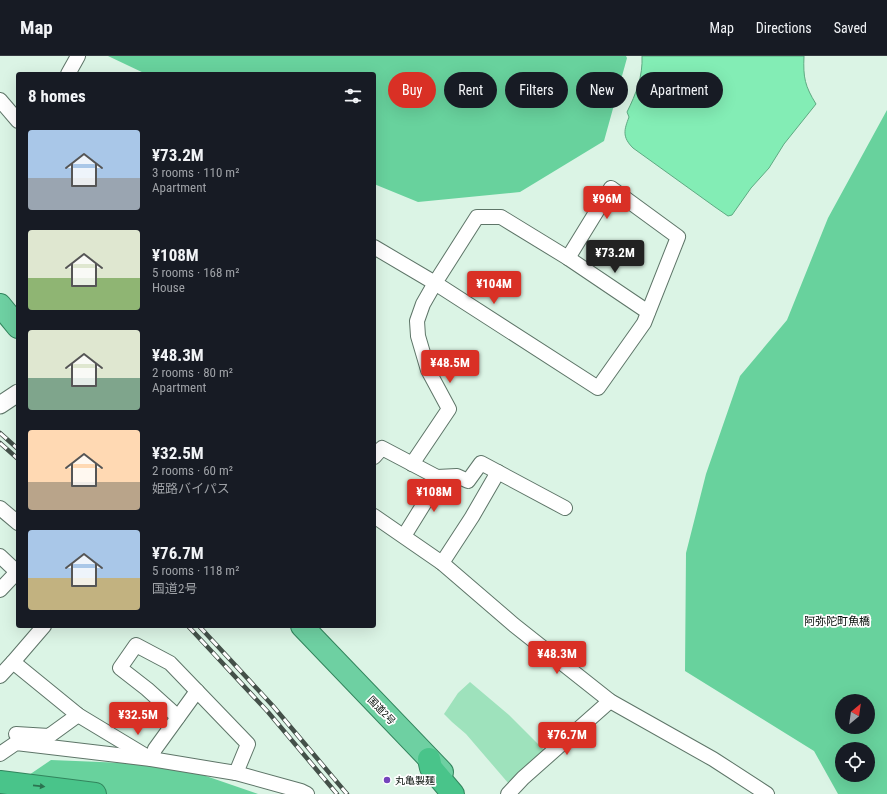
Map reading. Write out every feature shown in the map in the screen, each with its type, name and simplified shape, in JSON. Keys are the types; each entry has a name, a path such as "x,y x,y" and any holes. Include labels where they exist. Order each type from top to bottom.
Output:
{"highway":[{"name":"国道2号","path":"304,628 463,794"},
{"path":"429,759 431,768 453,794"},
{"path":"0,782 95,794"}],"street":[{"path":"74,72 78,56"},
{"path":"0,100 16,119"},
{"path":"376,253 435,283 598,388 644,323 678,237 611,188 568,258"},
{"path":"412,464 449,410 428,370 418,336 417,321 423,304 435,283 477,218 501,217 568,258 648,312"},
{"path":"0,405 16,394"},
{"path":"376,455 382,448 437,477 457,476 468,481 481,463 565,508"},
{"path":"442,563 472,517 498,472"},
{"path":"404,536 435,486 437,477"},
{"path":"0,508 16,521"},
{"path":"376,517 442,563 479,593 514,625 610,701 713,760 767,794"},
{"path":"0,556 16,571"},
{"path":"0,590 16,573"},
{"path":"0,676 42,628"},
{"path":"178,717 120,668 136,645 170,663 248,744 236,773"},
{"path":"13,662 78,715 152,759"},
{"path":"152,759 155,749 197,690"},
{"path":"508,794 523,778 610,701"},
{"path":"16,734 50,736 78,715"},
{"path":"0,754 16,743 152,759 236,773 307,794"}],"shaded area":[{"path":"108,56 626,56 627,58 623,72 576,72 576,108 613,108 604,141 520,192 418,202 376,185 376,72 142,72"},
{"path":"642,56 804,56 806,82 809,92 816,104 784,144 769,168 751,188 732,215 728,216 633,148 629,144 625,133 629,117 627,112 636,90 636,108 723,108 723,72 641,72"},
{"path":"887,110 887,794 838,794 814,751 685,671 686,553 706,474 740,376 787,320 828,218"},
{"path":"470,682 509,715 546,752 509,784 466,734 444,714 458,693"},
{"path":"51,760 174,765 258,794 1,794"}],"railway":[{"path":"0,433 16,447"},
{"path":"0,443 16,457"},
{"path":"190,628 268,712 337,794"},
{"path":"201,628 273,706 347,794"}],"place":[{"name":"丸亀製麺","path":"387,780"}],"district":[{"name":"阿弥陀町魚橋","path":"837,621"}]}
